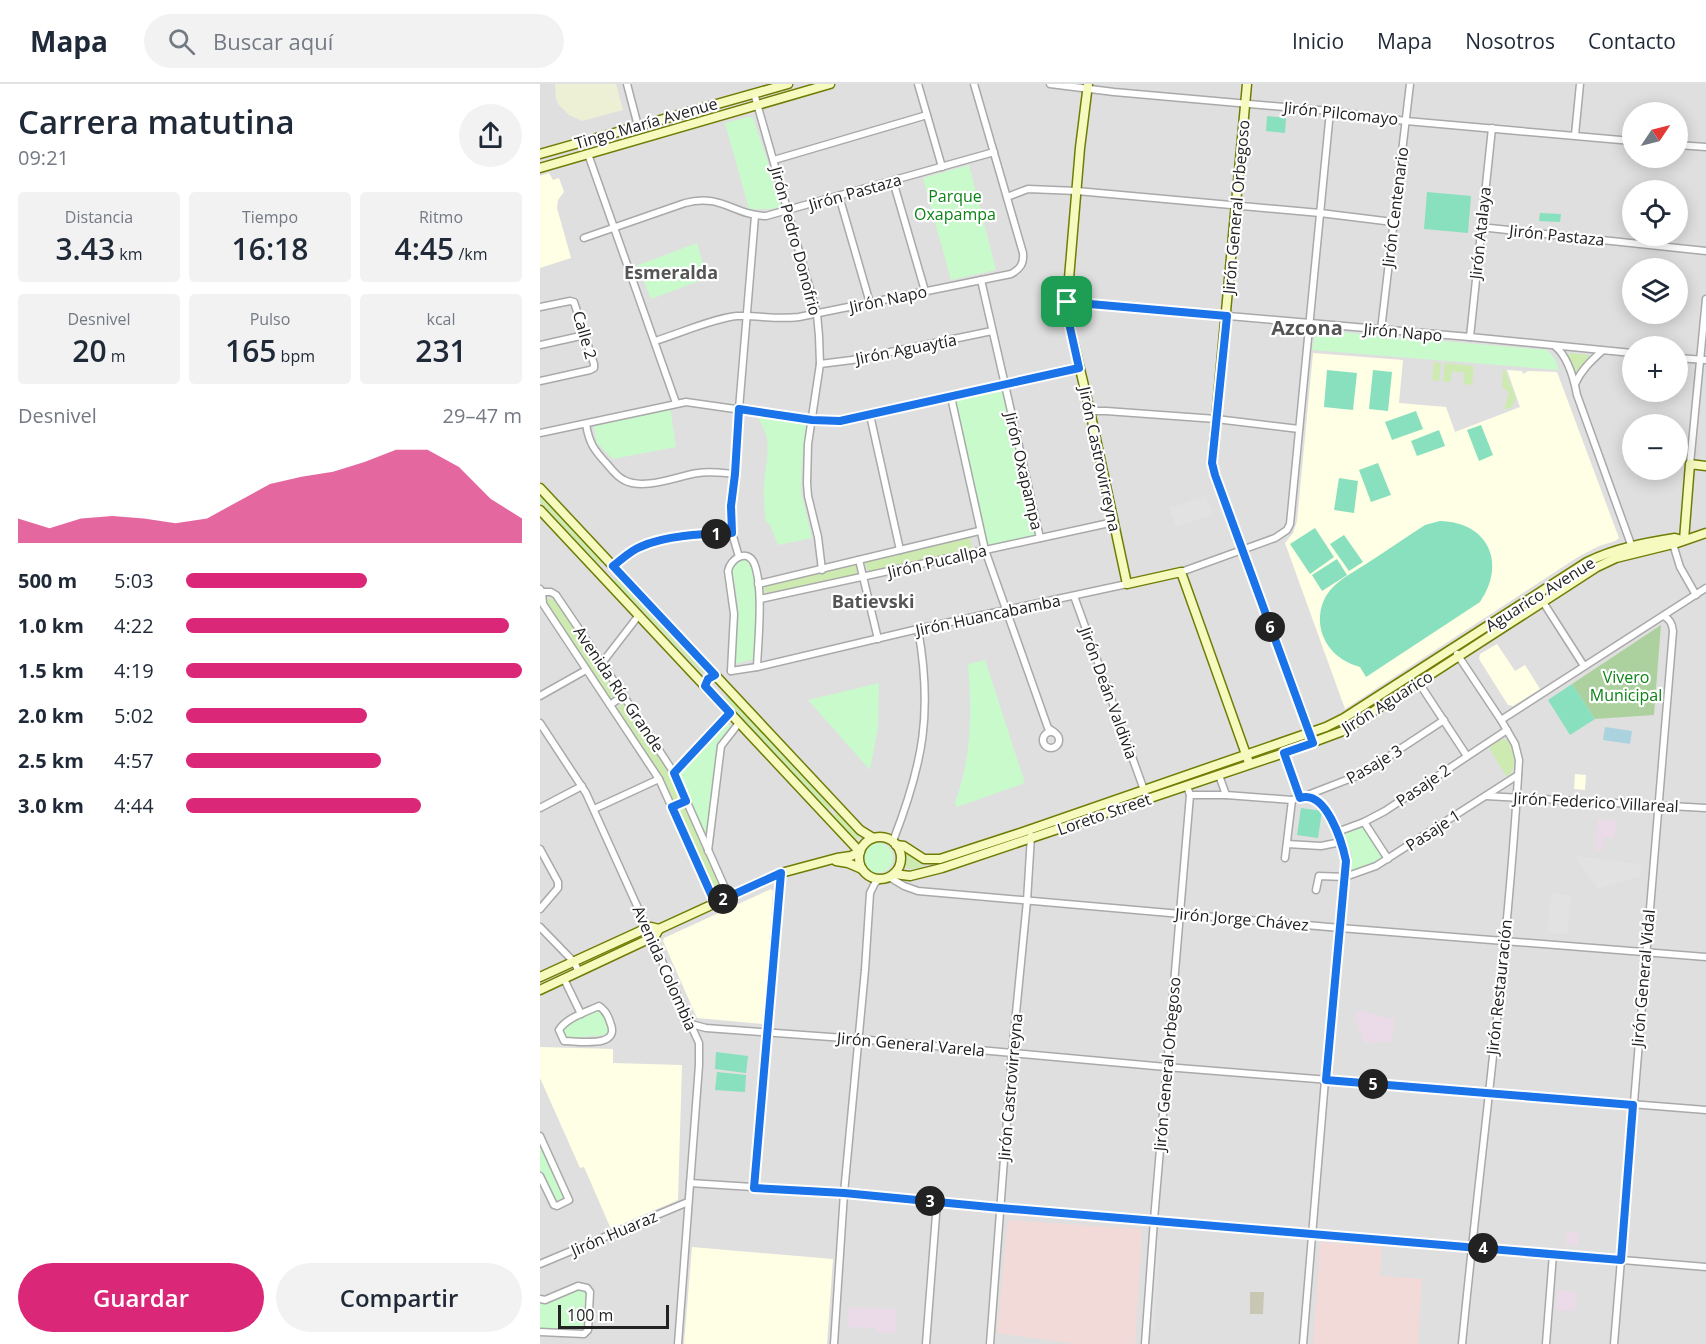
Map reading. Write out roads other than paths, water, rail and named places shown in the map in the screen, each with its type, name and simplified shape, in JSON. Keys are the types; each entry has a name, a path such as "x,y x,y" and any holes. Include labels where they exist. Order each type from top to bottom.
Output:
{"main road":[{"name":"Tingo María Avenue","path":"540,154 777,85 789,84"},
{"path":"789,84 794,95"},
{"name":"Tingo María Avenue","path":"540,168 830,84"},
{"name":"Jirón General Orbegoso","path":"1247,84 1212,463 1313,743"},
{"path":"777,85 781,98"},
{"name":"Jirón Castrovirreyna","path":"1088,86 1067,302 1069,323 1127,584"},
{"path":"1706,466 1690,464 1684,540 1706,533"},
{"path":"540,488 837,806 860,830 873,838"},
{"path":"540,510 860,852"},
{"name":"Aguarico Avenue","path":"1309,733 1344,718 1579,567 1600,556 1675,538 1684,540"},
{"name":"Aguarico Avenue","path":"1459,657 1597,567 1632,549 1673,544 1684,540"},
{"path":"604,578 604,567 614,567"},
{"path":"604,578 614,579 614,567"},
{"path":"1180,572 1249,764"},
{"name":"Jirón Huancabamba","path":"1127,584 1180,572"},
{"name":"Jirón Aguarico","path":"1313,743 1342,731 1459,657"},
{"path":"705,686 708,679 721,681"},
{"path":"715,697 723,694 721,681"},
{"name":"Loreto Street","path":"888,877 919,874 1144,790 1309,733"},
{"name":"Loreto Street","path":"894,843 904,846 924,859 940,859 1187,786 1313,743"},
{"path":"826,816 837,806"},
{"path":"827,861 848,863 862,869 869,876 888,877 901,863 901,856 894,843 883,837 873,838 862,846 859,858 862,869"},
{"path":"540,977 647,928 658,929 781,873 860,852"},
{"path":"540,990 652,938 658,929"}],"street":[{"path":"627,84 638,126"},
{"path":"918,84 942,167"},
{"path":"974,84 1023,253 1022,266 1011,274 981,280"},
{"name":"Jirón Pilcomayo","path":"1050,84 1330,111 1406,121 1622,140"},
{"name":"Jirón Centenario","path":"1381,330 1410,84"},
{"path":"1575,135 1580,84"},
{"name":"Jirón Pedro Donofrio","path":"754,93 817,314 820,364 808,444 808,496 818,537 822,570"},
{"name":"Jirón Huancabamba","path":"1180,572 1275,538 1287,530 1292,518 1330,111"},
{"path":"774,160 927,115"},
{"name":"Jirón Atalaya","path":"1470,337 1492,129"},
{"path":"1688,146 1706,147"},
{"name":"Jirón Pastaza","path":"584,238 685,202 702,199 755,216 766,216 994,152"},
{"path":"588,154 676,404"},
{"path":"893,181 925,291"},
{"path":"1007,196 1028,189 1077,191 1320,213 1393,222"},
{"path":"839,196 870,303"},
{"path":"739,557 732,533 731,506 755,216"},
{"name":"Jirón Pastaza","path":"1480,227 1706,251"},
{"name":"Jirón Napo","path":"655,341 728,317 783,319 981,280"},
{"name":"Jirón Oxapampa","path":"981,280 1040,538"},
{"path":"1690,464 1703,360 1706,299"},
{"name":"Calle 2","path":"540,307 574,302 594,364 594,368 590,370 540,381"},
{"name":"Jirón Napo","path":"1067,302 1622,352"},
{"name":"Jirón Aguaytía","path":"820,364 852,360 992,331"},
{"path":"540,345 585,334"},
{"path":"1555,346 1562,353 1575,384 1632,549"},
{"path":"1575,384 1587,365 1602,351"},
{"path":"1688,359 1703,360"},
{"path":"540,433 676,404 696,403 812,420 840,421 1079,368"},
{"path":"951,397 979,531 1049,731"},
{"path":"1090,411 1216,419 1299,429"},
{"path":"870,415 900,550"},
{"path":"586,424 589,440 596,453 617,475 631,483 647,484 711,472 735,474"},
{"name":"Jirón Pucallpa","path":"760,599 1113,522"},
{"name":"Jirón Pucallpa","path":"758,584 979,531"},
{"path":"614,567 639,547 648,544 677,537 732,533"},
{"path":"1673,544 1680,567 1696,595"},
{"path":"721,681 731,671 734,614 729,565 732,560 739,557 748,557 752,560 758,584 760,599 757,668"},
{"path":"859,560 878,639"},
{"name":"Jirón Huancabamba","path":"731,671 757,668 918,629 1127,584"},
{"path":"1501,720 1706,588"},
{"name":"Avenida Río Grande","path":"715,903 659,779 543,604 541,590 551,592 556,596 674,773 729,897"},
{"name":"Jirón Deán Valdivia","path":"1074,596 1144,790"},
{"path":"1543,602 1584,666"},
{"path":"602,663 639,615"},
{"name":"Jirón General Vidal","path":"1614,1344 1672,631 1672,624 1664,616"},
{"path":"894,843 918,769 924,733 925,681 918,629"},
{"name":"Jirón Restauración","path":"1453,648 1507,730 1515,744 1519,760 1504,941 1462,1344"},
{"path":"540,696 586,670"},
{"path":"1419,683 1467,756"},
{"path":"610,705 624,696"},
{"path":"674,773 730,713"},
{"name":"Pasaje 3","path":"1190,795 1292,800 1303,797 1362,774 1444,720"},
{"name":"Avenida Colombia","path":"540,723 594,808 699,1043 678,1344"},
{"path":"708,852 721,746 739,723"},
{"name":"Pasaje 2","path":"1337,832 1364,822 1384,811 1507,730"},
{"path":"1284,753 1303,797 1319,802 1325,807"},
{"path":"1219,774 1226,795"},
{"name":"Pasaje 1","path":"1316,890 1318,876 1345,877 1357,874 1388,859 1518,775"},
{"path":"594,808 659,779"},
{"path":"540,808 582,786"},
{"name":"Jirón General Orbegoso","path":"1145,1344 1190,795 1187,786"},
{"path":"1303,1344 1346,861 1337,832 1318,791"},
{"name":"Jirón Federico Villareal","path":"1486,796 1706,808"},
{"path":"1285,858 1292,800"},
{"path":"672,807 686,801"},
{"path":"1364,822 1388,859"},
{"name":"Jirón Castrovirreyna","path":"990,1344 1012,1054 1027,901 1030,834"},
{"path":"1287,844 1321,846 1341,842"},
{"path":"540,849 558,882 558,888 540,909"},
{"path":"754,1188 781,873"},
{"path":"834,1344 844,1193 870,892 875,883 888,877"},
{"name":"Jirón Jorge Chávez","path":"888,877 918,891 1706,957"},
{"path":"540,927 574,962 579,972"},
{"path":"564,979 581,1014"},
{"path":"599,1006 602,1007 613,1027 610,1037 605,1041 564,1041 560,1027 581,1014 599,1006"},
{"name":"Jirón General Varela","path":"691,1024 706,1028 858,1039 1012,1054 1706,1110"},
{"path":"540,1137 569,1200 557,1206 554,1205 540,1176"},
{"path":"690,1182 844,1193 1706,1267"},
{"name":"Jirón Huaraz","path":"540,1264 688,1202"},
{"path":"926,1344 937,1202"},
{"path":"1546,1344 1553,1254"},
{"path":"540,1299 549,1298 578,1286 583,1286 590,1292 588,1330 584,1334 540,1332"}],"water":[{"path":"1605,727 1632,731 1630,744 1603,740"}],"district":[{"name":"Esmeralda","path":"671,272"},
{"name":"Azcona","path":"1307,327"},
{"name":"Batievski","path":"873,601"}],"park label":[{"name":"Parque Oxapampa","path":"955,205"},
{"name":"Vivero Municipal","path":"1626,686"}]}
